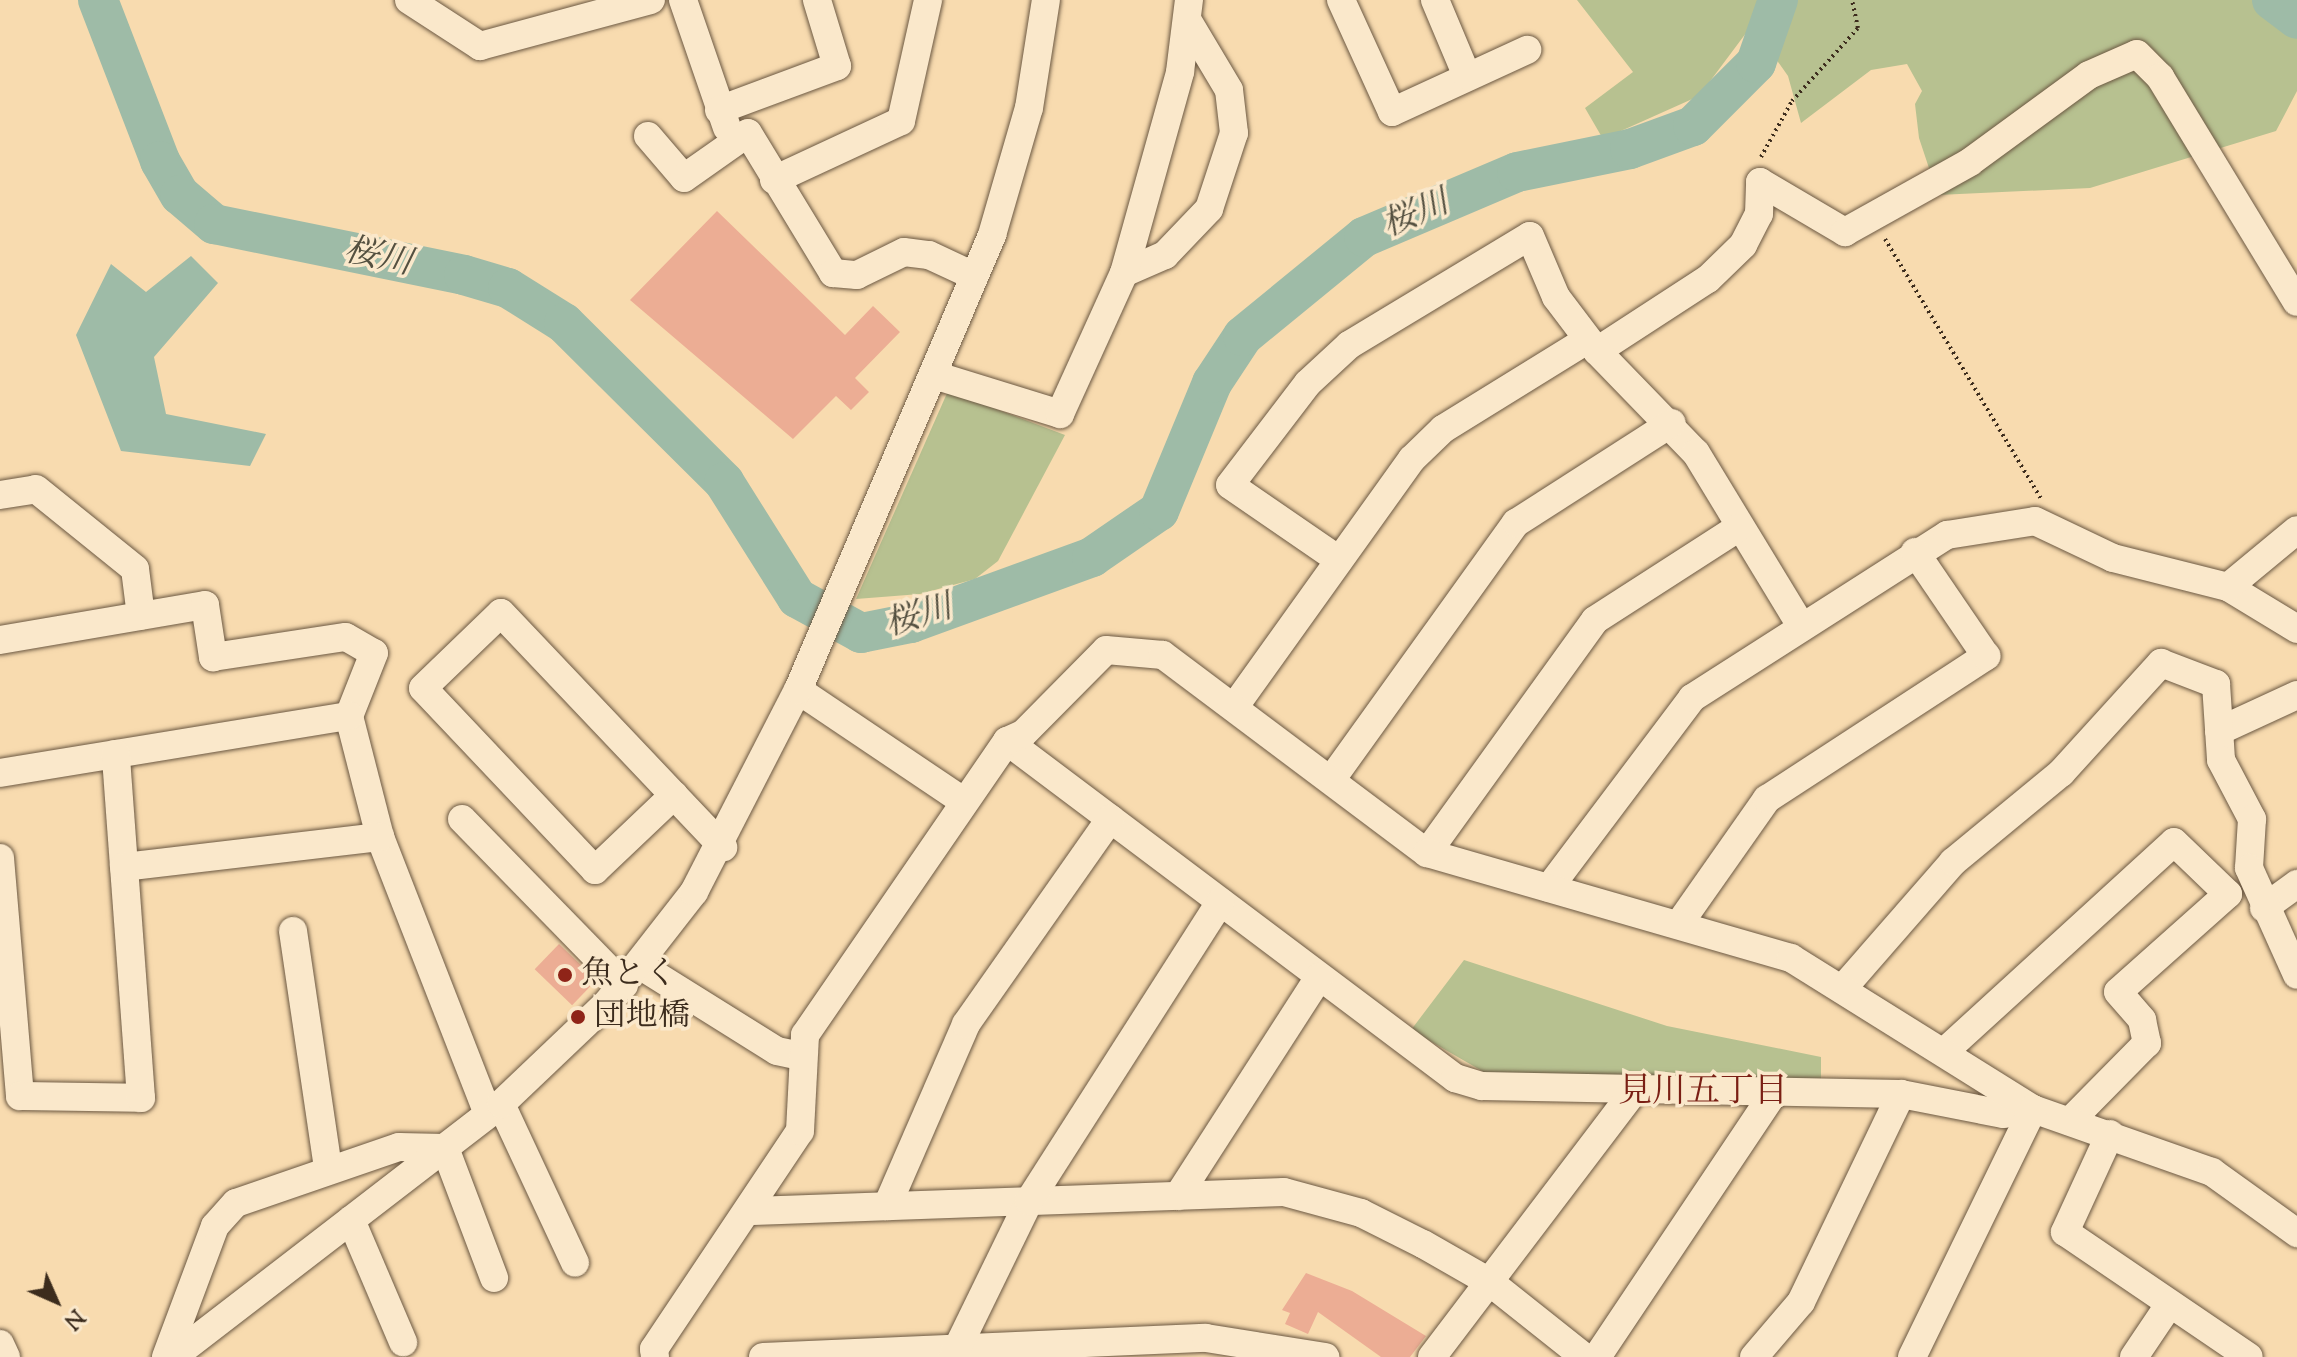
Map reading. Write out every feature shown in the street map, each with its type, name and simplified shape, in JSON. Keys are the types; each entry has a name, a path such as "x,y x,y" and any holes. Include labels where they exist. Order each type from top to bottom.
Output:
{"street":[{"path":"409,0 480,46 651,0"},
{"path":"683,0 719,110 734,143"},
{"path":"719,110 837,66 817,0"},
{"path":"774,180 901,121 928,0"},
{"path":"173,1357 494,1109 632,976 723,847 798,690 974,276 1018,153 1046,0"},
{"path":"1341,0 1392,112 1527,50"},
{"path":"1435,0 1467,76"},
{"path":"934,375 1060,414 1124,273 1189,11"},
{"path":"1124,273 1185,239 1209,209 1230,147 1229,90 1189,11"},
{"path":"1235,706 1339,560 1378,499 1443,429 1708,279 1743,245 1759,214 1760,182 1845,232 1874,220 2089,75 2137,54 2160,77 2297,302"},
{"path":"648,136 684,178 748,133 833,273 857,275 904,252 929,255 974,276"},
{"path":"1339,560 1230,485 1308,383 1349,345 1530,236 1556,297 1592,346 1672,423 1800,624"},
{"path":"1331,780 1516,523 1672,423"},
{"path":"0,495 36,489 135,569 141,616"},
{"path":"1549,888 1674,715 1800,624 1947,535 2035,521 2113,558 2228,587 2297,629"},
{"path":"1427,853 1595,620 1738,528"},
{"path":"2228,587 2297,530"},
{"path":"1679,924 1767,799 1986,656 1915,552"},
{"path":"0,640 205,605 213,657 346,637 374,653 349,716 380,837 494,1109 575,1263"},
{"path":"674,795 595,870 423,688 501,613 674,795 723,847"},
{"path":"655,1357 654,1349 753,1211 800,1131 808,1078 800,1056 805,1035 1007,741 1023,734 1106,650 1163,655 1427,853 1791,958 1844,987 2033,1109 2212,1172 2297,1233"},
{"path":"1844,987 1953,862 2061,773 2161,663 2216,684 2221,760 2252,819 2249,868 2264,908 2297,975"},
{"path":"798,690 963,801"},
{"path":"2219,731 2297,695"},
{"path":"0,773 349,716"},
{"path":"1007,741 1455,1078 1482,1086 1901,1094 2003,1114 2033,1109"},
{"path":"0,858 20,1096 141,1098 116,754"},
{"path":"462,819 632,976 777,1051 800,1056"},
{"path":"887,1206 966,1024 1110,819"},
{"path":"124,867 380,837"},
{"path":"1944,1052 2174,842 2228,894 2118,992 2142,1020 2147,1043 2070,1121"},
{"path":"2264,908 2297,884"},
{"path":"954,1353 1029,1201 1220,902"},
{"path":"293,931 328,1169"},
{"path":"1178,1196 1319,977"},
{"path":"1432,1357 1635,1090"},
{"path":"1597,1357 1774,1093"},
{"path":"1754,1357 1801,1302 1901,1094"},
{"path":"1912,1357 2033,1109"},
{"path":"2110,1134 2065,1232 2249,1357"},
{"path":"166,1357 215,1226 236,1203 399,1147 445,1148"},
{"path":"445,1148 494,1278"},
{"path":"753,1211 1250,1191 1323,1199 1491,1283 1584,1357"},
{"path":"351,1220 403,1342"},
{"path":"2134,1357 2169,1305"},
{"path":"0,1344 6,1357"},
{"path":"763,1357 1242,1348 1325,1357"}],"path":[{"path":"1760,182 1757,165 1792,101 1858,28 1852,0"},
{"path":"1874,220 2044,505 2048,528"}],"green space":[{"path":"1577,0 2297,0 2297,91 2276,131 2090,188 1938,195 1919,138 1915,104 1922,91 1907,64 1871,70 1801,123 1788,76 1752,25 1699,96 1603,139 1585,108 1633,72"},
{"path":"948,391 1065,435 998,561 975,579 920,594 856,599"},
{"path":"1464,960 1667,1026 1821,1057 1821,1079 1489,1075 1411,1030"}],"shaded area":[{"path":"191,256 218,283 154,357 166,414 266,434 250,466 121,451 76,335 111,264 146,292"}],"building":[{"path":"717,211 845,335 873,306 900,332 855,378 869,392 851,410 836,396 793,439 630,300"},
{"name":"魚とく","path":"559,944 596,980 572,1005 535,969"},
{"path":"1306,1273 1352,1291 1426,1336 1410,1357 1381,1357 1318,1312 1308,1334 1285,1324 1290,1313 1282,1310"}],"waterway":[{"name":"桜川","path":"98,0 160,161 180,195 214,224 464,275 508,288 564,323 724,482 797,598 861,633 911,623 1092,557 1159,511 1212,383 1243,336 1364,237 1517,172 1630,149 1693,126 1756,63 1778,0"},
{"name":"桜川","path":"2272,0 2297,19"}],"place":[{"name":"魚とく","path":"565,975"},
{"name":"団地橋","path":"578,1017"}],"district":[{"name":"見川五丁目","path":"1703,1093"}]}
